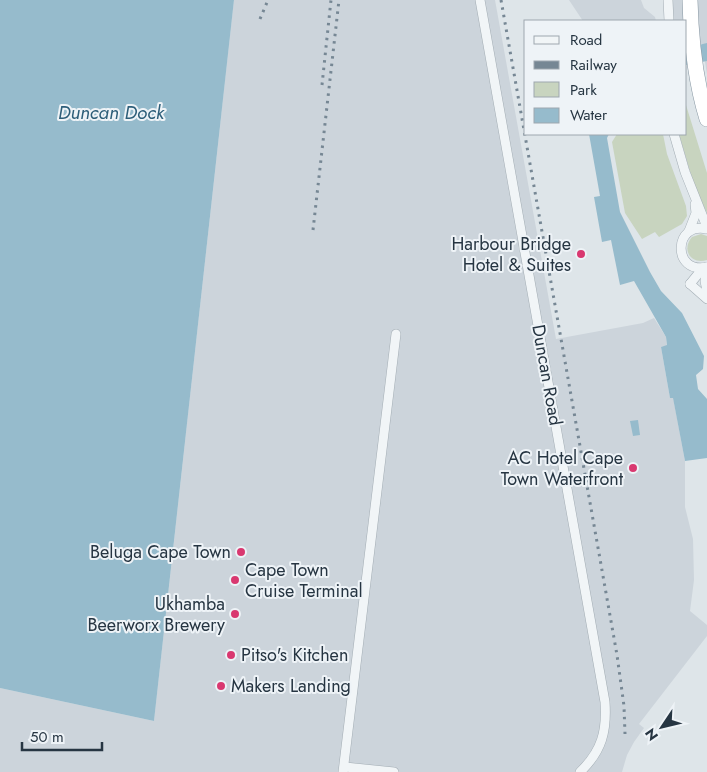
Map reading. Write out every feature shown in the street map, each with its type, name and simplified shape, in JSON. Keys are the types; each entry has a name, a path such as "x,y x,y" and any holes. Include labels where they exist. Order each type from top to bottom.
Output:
{"highway":[{"path":"690,0 695,65 707,119"}],"street":[{"name":"Duncan Road","path":"480,0 605,702 606,722 604,734 596,753 580,772"},
{"path":"668,0 669,20"},
{"path":"674,135 691,190 707,228 689,231"},
{"path":"691,190 696,213 680,247 688,264 694,267 706,267"},
{"path":"688,264 690,284 707,299"},
{"path":"690,284 706,267"},
{"path":"706,267 705,281 707,290"},
{"path":"394,772 344,769 396,334"}],"shaded area":[{"path":"234,0 495,0 556,339 643,323 654,318 666,337 667,346 661,347 670,398 673,397 685,461 685,507 693,539 694,580 690,611 707,625 707,636 639,724 644,728 627,755 622,772 0,772 0,688 154,721"},
{"path":"569,0 641,0 644,8 655,17 656,20 582,20"},
{"path":"670,0 707,0 707,74 702,44 687,48 687,20 674,20"}],"green space":[{"path":"687,108 707,173 707,213 694,185 679,135 687,135"},
{"path":"616,135 663,135 667,154 686,206 687,216 682,224 659,237 655,232 642,239 625,213 612,142"},
{"path":"701,234 707,236 707,260 701,261 689,255 687,247 692,237"}],"water":[{"name":"Duncan Dock","path":"0,0 234,0 154,721 0,688"},
{"path":"707,43 707,61 687,65 687,48"},
{"path":"589,135 608,135 607,138 620,212 661,291 682,313 704,356 703,369 696,375 698,389 707,399 707,458 685,461 673,398 670,398 661,347 667,345 666,337 634,281 620,285 611,240 602,242 594,197 600,196"},
{"path":"638,420 640,435 633,436 630,421"}],"railway":[{"path":"260,19 268,0"},
{"path":"322,85 331,0"},
{"path":"313,230 339,0"},
{"path":"501,0 524,130"},
{"path":"525,135 617,655 624,706 625,734"}],"place":[{"name":"Harbour Bridge Hotel & Suites","path":"581,254"},
{"name":"AC Hotel Cape Town Waterfront","path":"633,468"},
{"name":"Beluga Cape Town","path":"241,552"},
{"name":"Cape Town Cruise Terminal","path":"235,580"},
{"name":"Ukhamba Beerworx Brewery","path":"235,614"},
{"name":"Pitso's Kitchen","path":"231,655"},
{"name":"Makers Landing","path":"221,686"}]}
